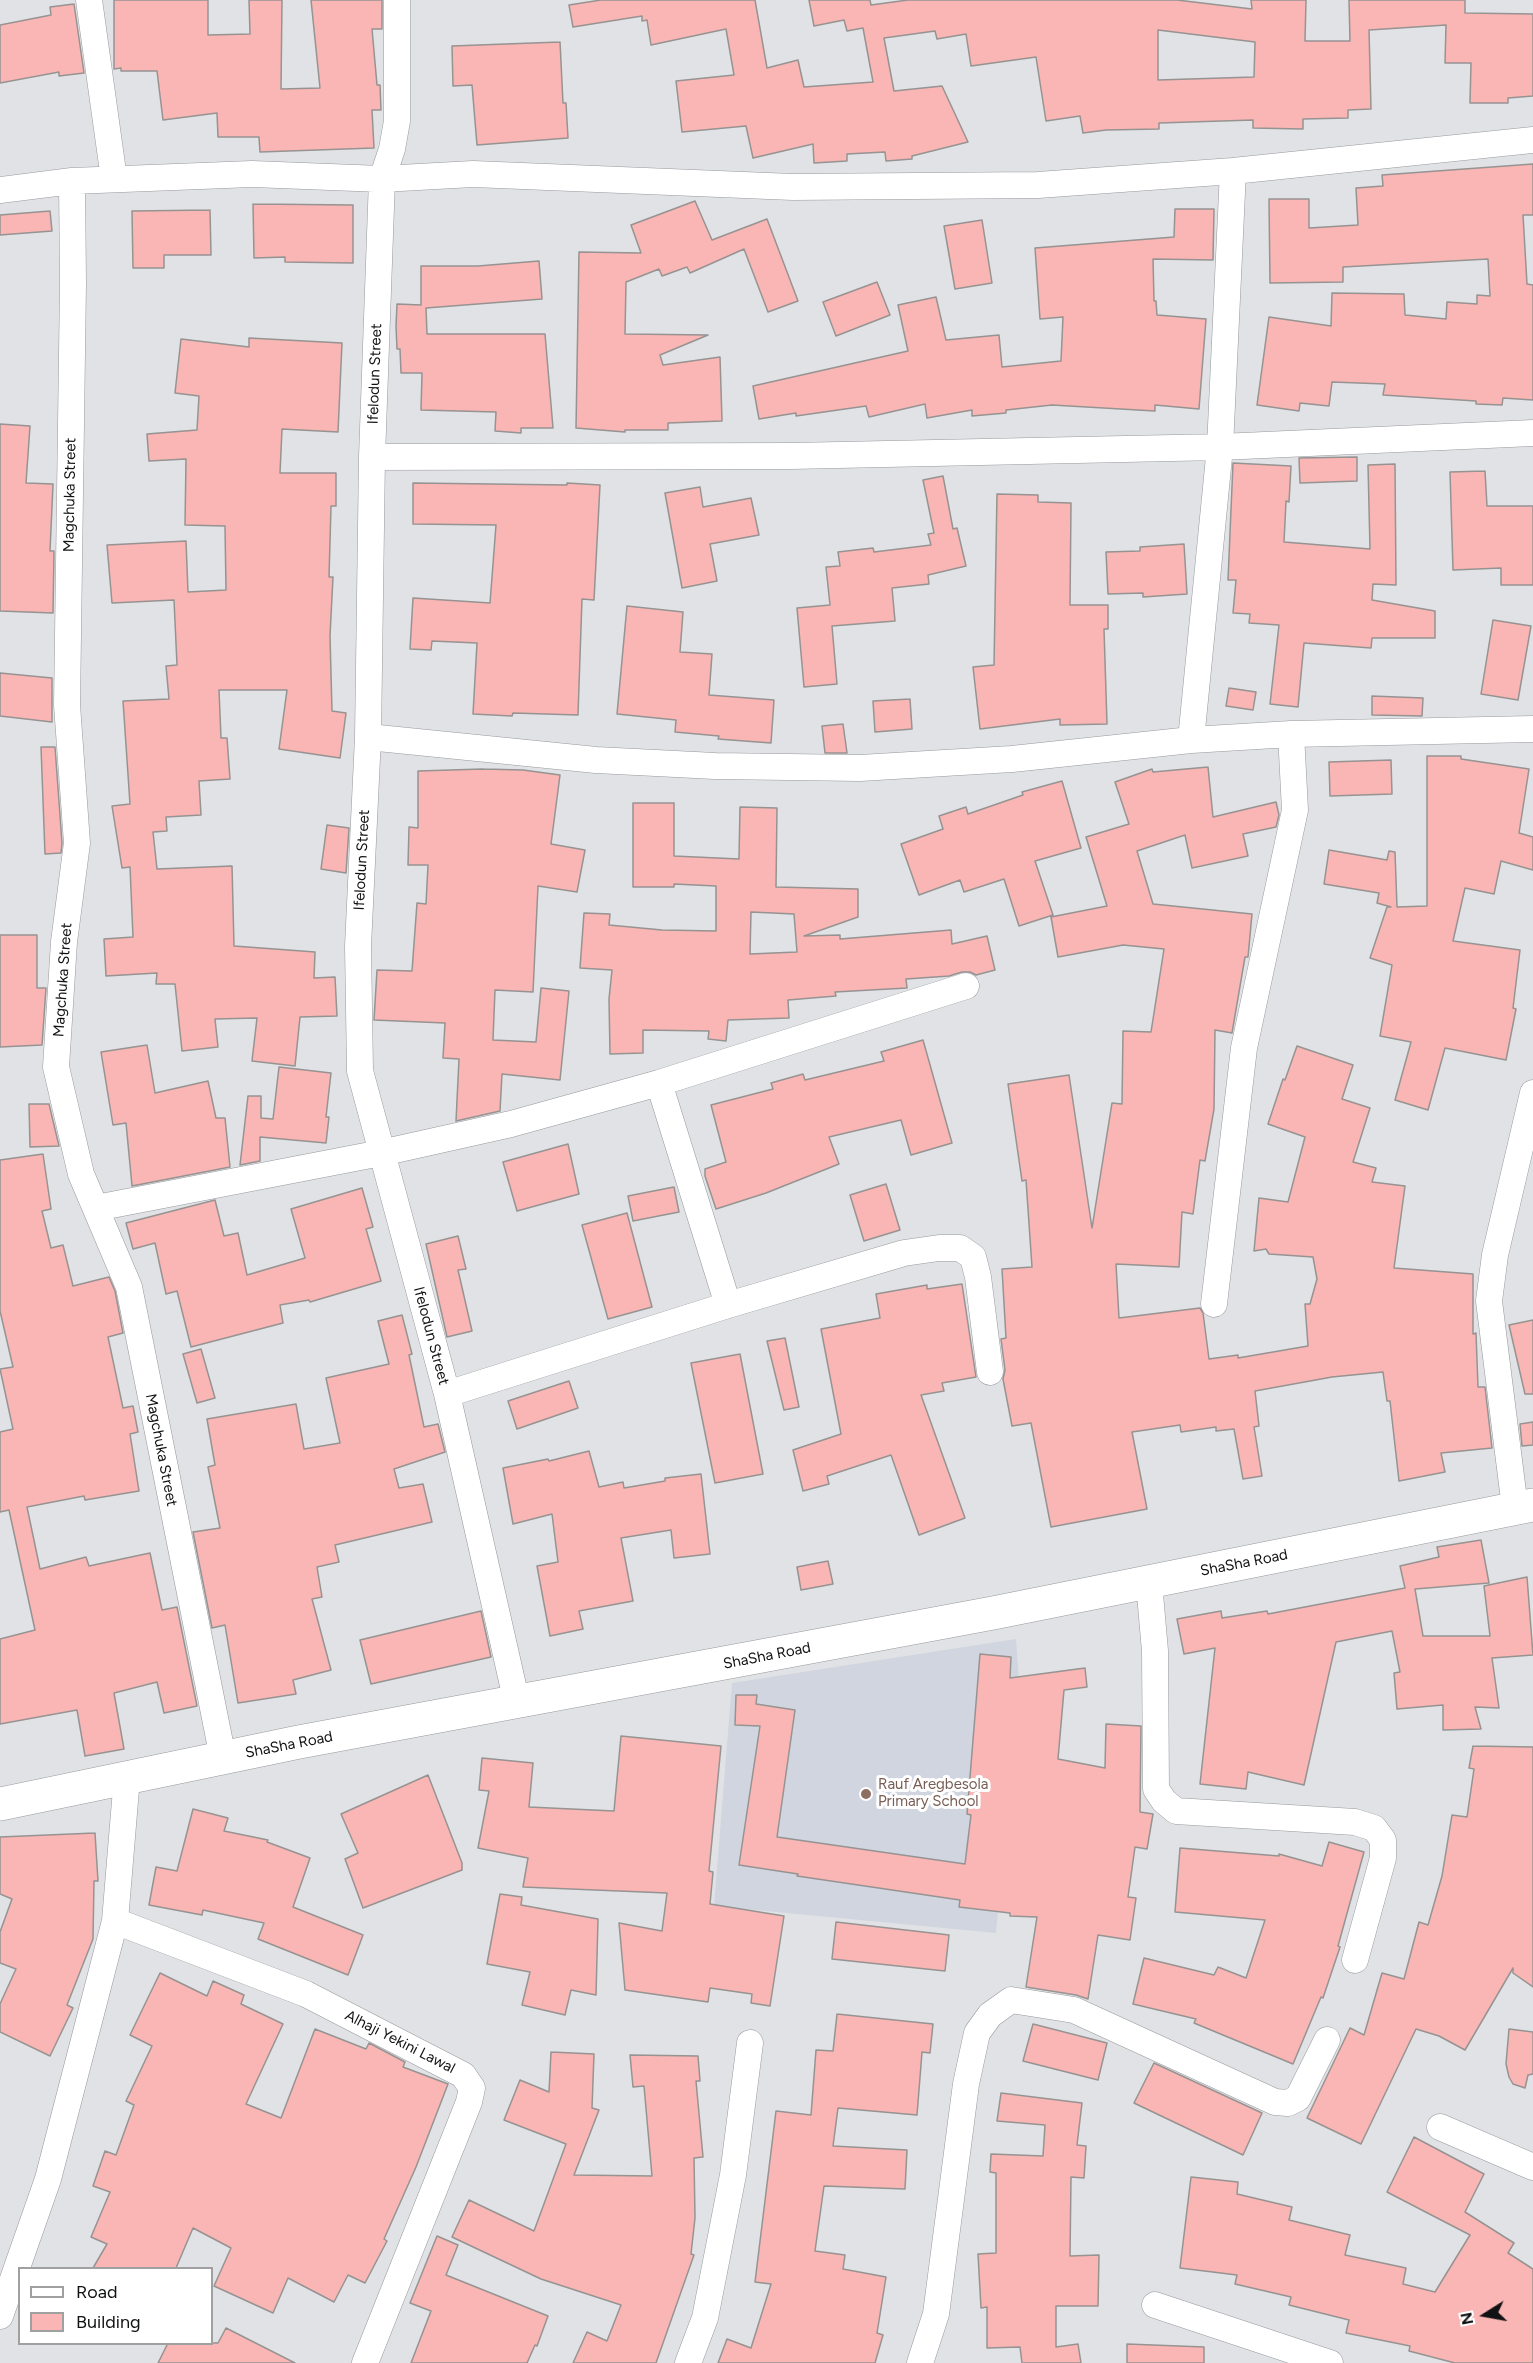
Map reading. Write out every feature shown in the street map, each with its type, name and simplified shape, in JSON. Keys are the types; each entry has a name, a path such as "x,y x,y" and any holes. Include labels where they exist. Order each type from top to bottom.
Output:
{"street":[{"path":"89,0 114,179"},
{"name":"Ifelodun Street","path":"397,0 397,121 392,149 382,178 372,457 368,736 358,946 360,1071 447,1394 517,1703"},
{"path":"0,190 72,181 252,174 382,178 473,174 794,187 1026,185 1233,171 1533,140"},
{"path":"1191,740 1220,447 1233,171"},
{"name":"Magchuka Street","path":"72,181 73,283 67,705 77,843 64,942 56,1067 81,1174 129,1287 224,1758"},
{"path":"372,457 779,456 1220,447 1533,433"},
{"path":"368,736 596,760 715,766 860,768 1012,759 1191,740 1291,734 1533,729"},
{"path":"1214,1304 1245,1048 1295,810 1291,734"},
{"path":"96,1208 381,1153 511,1124 659,1083 966,986"},
{"path":"659,1083 728,1305"},
{"path":"1524,1506 1489,1301 1495,1255 1533,1093"},
{"path":"447,1394 728,1305 904,1253 960,1248 973,1257 978,1277 990,1372"},
{"name":"ShaSha Road","path":"0,1804 299,1742 517,1703 1149,1582 1524,1506"},
{"path":"1149,1582 1155,1651 1155,1789 1176,1811 1355,1822 1374,1828 1383,1840 1383,1858 1355,1960"},
{"path":"0,2316 48,2180 115,1921 127,1777"},
{"name":"Alhaji Yekini Lawal","path":"115,1921 306,1994 463,2075 472,2088 469,2102 365,2363"},
{"path":"920,2363 936,2314 966,2085 977,2033 990,2015 1011,2000 1074,2010 1275,2102 1288,2103 1298,2098 1327,2040"},
{"path":"688,2363 705,2318 731,2186 750,2043"},
{"path":"1440,2127 1533,2167"},
{"path":"1155,2305 1330,2363"}],"shaded area":[{"name":"Rauf Aregbesola Primary School","path":"1016,1639 1019,1681 996,1933 714,1906 732,1683"}],"building":[{"path":"114,0 208,0 208,35 250,34 249,0 282,0 281,89 320,88 311,0 382,0 382,29 372,29 381,110 372,110 374,148 260,152 259,137 218,137 217,113 163,120 157,71 114,69"},
{"path":"601,0 755,0 767,68 798,60 804,87 873,82 863,28 847,31 844,20 814,26 809,0 870,0 871,5 908,0 1177,0 1252,9 1251,0 1306,0 1305,41 1350,41 1349,0 1465,0 1465,13 1533,14 1533,96 1508,98 1508,103 1470,103 1471,63 1445,63 1446,25 1369,30 1371,109 1348,110 1348,118 1303,119 1303,129 1253,128 1253,120 1159,123 1159,129 1083,133 1080,116 1046,121 1036,57 971,66 966,34 937,39 935,31 884,38 894,91 942,86 968,142 912,156 912,159 886,161 885,152 847,154 847,161 814,163 813,144 753,158 746,126 682,132 676,81 734,75 726,29 651,45 647,20 642,21 642,16 573,27 569,5","holes":["1158,30 1255,42 1254,77 1158,80"]},
{"path":"74,4 84,73 59,76 59,72 0,83 0,25 51,15 50,7"},
{"path":"560,42 563,103 566,103 568,138 477,145 472,85 453,86 452,46"},
{"path":"1533,164 1533,215 1523,215 1527,284 1533,285 1533,400 1503,398 1502,405 1476,404 1476,401 1383,395 1385,384 1332,382 1329,406 1300,403 1299,411 1257,405 1269,317 1331,326 1332,293 1404,294 1405,315 1446,319 1447,302 1477,304 1477,295 1490,296 1488,259 1343,267 1343,282 1270,283 1269,199 1309,199 1309,228 1358,225 1356,188 1383,186 1382,175"},
{"path":"695,201 712,240 767,219 798,301 768,312 744,249 690,273 687,267 662,276 659,269 626,282 625,334 708,335 660,355 663,365 720,357 722,421 668,423 668,430 625,430 625,432 576,428 579,252 641,253 631,225"},
{"path":"253,204 353,205 353,263 285,262 285,257 254,258"},
{"path":"1175,209 1214,209 1213,260 1153,259 1154,301 1156,301 1157,315 1206,319 1199,409 1155,405 1155,411 1052,405 972,416 972,410 927,418 925,404 869,417 866,406 759,419 753,386 908,351 898,305 936,297 946,340 999,335 1002,367 1061,361 1063,317 1040,319 1035,248 1174,237"},
{"path":"210,210 211,255 164,255 164,268 133,268 132,211"},
{"path":"50,211 52,231 0,235 0,215"},
{"path":"982,220 992,283 955,289 944,226"},
{"path":"539,261 542,299 426,308 427,334 545,334 553,428 521,428 521,433 495,431 496,412 421,410 422,373 401,373 396,326 397,304 421,305 421,266 478,266"},
{"path":"877,282 890,315 836,336 823,302"},
{"path":"249,338 342,343 338,432 282,429 280,473 336,473 336,506 331,506 329,577 333,577 330,636 332,711 346,713 340,758 279,749 287,690 219,690 221,738 227,738 230,779 199,781 201,815 166,817 167,831 153,832 157,869 232,866 234,946 315,952 314,978 335,977 337,1016 300,1017 295,1066 252,1061 257,1018 215,1019 218,1047 182,1051 175,984 156,984 157,973 106,976 104,939 133,937 130,867 122,868 112,806 130,804 123,701 169,699 166,666 177,665 174,600 112,603 107,545 186,541 188,592 226,590 225,526 185,525 186,459 149,461 147,434 197,430 199,396 175,393 181,339 249,347"},
{"path":"0,424 30,426 26,483 53,484 50,551 54,551 53,613 0,611"},
{"path":"1357,457 1357,481 1300,483 1299,458"},
{"path":"1233,463 1291,466 1284,542 1370,549 1368,465 1395,464 1396,585 1373,584 1372,600 1435,611 1435,638 1372,638 1371,648 1304,643 1298,707 1270,704 1279,625 1249,623 1250,614 1233,613 1236,580 1228,580"},
{"path":"1485,471 1487,506 1533,506 1533,585 1501,585 1501,568 1453,570 1450,472"},
{"path":"943,476 953,529 957,528 966,566 928,575 929,584 892,588 895,621 832,626 837,684 804,687 797,608 830,605 826,567 840,566 838,552 873,548 874,552 931,545 928,534 934,533 923,480"},
{"path":"413,483 600,485 594,600 582,599 578,715 473,714 477,643 432,641 431,650 410,649 413,598 490,603 496,525 413,524"},
{"path":"700,487 703,507 751,498 759,535 710,544 717,581 682,588 665,493"},
{"path":"997,494 1038,495 1038,502 1071,503 1070,605 1108,605 1108,629 1104,629 1107,724 1060,725 1060,719 980,729 973,667 994,665"},
{"path":"1184,544 1187,594 1143,597 1143,593 1108,594 1106,552 1140,551 1140,547"},
{"path":"627,606 683,612 680,652 712,654 709,695 774,700 771,743 718,739 719,736 675,732 676,720 617,714"},
{"path":"1493,620 1531,626 1518,700 1481,694"},
{"path":"0,673 52,678 52,722 0,716"},
{"path":"1229,688 1256,692 1253,710 1226,706"},
{"path":"1372,696 1423,698 1422,716 1372,715"},
{"path":"910,699 912,729 875,732 873,701"},
{"path":"843,724 847,753 825,753 822,726"},
{"path":"41,747 55,747 61,853 45,854"},
{"path":"1427,756 1461,756 1461,759 1529,769 1519,833 1533,837 1533,870 1501,861 1494,894 1465,888 1453,941 1520,950 1513,1008 1516,1009 1506,1060 1445,1048 1428,1110 1395,1100 1411,1042 1380,1036 1392,965 1370,958 1387,907 1391,907 1377,903 1379,893 1324,884 1329,850 1387,860 1389,851 1395,852 1397,907 1427,906"},
{"path":"1391,760 1392,794 1330,796 1329,762"},
{"path":"1208,767 1213,817 1276,802 1279,815 1276,827 1243,834 1248,856 1192,868 1185,835 1137,851 1153,904 1252,914 1248,957 1245,957 1232,1033 1215,1030 1214,1109 1205,1161 1200,1160 1193,1214 1182,1212 1179,1267 1116,1264 1119,1318 1200,1308 1203,1313 1209,1359 1238,1355 1238,1358 1308,1346 1305,1304 1310,1304 1317,1279 1313,1257 1269,1254 1266,1249 1254,1251 1259,1198 1288,1202 1305,1137 1268,1124 1297,1046 1353,1065 1342,1099 1370,1108 1353,1162 1376,1168 1372,1182 1405,1186 1394,1268 1473,1274 1473,1334 1476,1333 1478,1387 1485,1387 1492,1448 1441,1453 1445,1472 1399,1481 1390,1401 1387,1401 1383,1372 1332,1377 1255,1391 1259,1426 1254,1427 1262,1476 1243,1479 1234,1429 1216,1431 1216,1427 1181,1432 1180,1425 1132,1432 1147,1509 1051,1527 1031,1423 1012,1426 1003,1379 1005,1370 1001,1339 1006,1338 1002,1269 1032,1267 1026,1180 1022,1181 1008,1084 1069,1075 1092,1228 1112,1103 1122,1104 1123,1031 1151,1032 1164,949 1123,945 1058,957 1051,917 1107,906 1086,837 1129,824 1115,782 1152,769 1153,772"},
{"path":"523,770 560,775 551,844 585,850 577,892 538,886 533,992 495,990 493,1040 536,1042 541,988 569,991 560,1080 502,1074 500,1111 456,1121 459,1059 443,1058 445,1023 374,1020 377,970 412,971 417,903 426,904 428,865 408,865 409,827 418,828 418,771"},
{"path":"1062,781 1081,848 1035,861 1053,915 1019,926 1004,879 964,892 960,880 919,895 901,844 943,829 939,816 966,807 968,814 1023,795 1022,792"},
{"path":"633,803 674,803 674,856 739,859 740,807 777,808 776,887 858,889 858,917 804,936 840,935 840,939 951,930 952,944 987,936 995,970 976,975 962,972 949,976 906,979 907,988 835,992 836,996 788,1000 789,1018 728,1020 726,1041 708,1039 709,1031 643,1030 643,1053 610,1054 609,999 612,970 580,968 584,913 610,914 609,925 662,930 716,931 716,886 674,884 674,887 633,887","holes":["751,912 794,914 797,952 750,954"]},
{"path":"327,825 349,828 346,873 321,869"},
{"path":"0,935 37,935 37,988 46,988 42,1045 0,1047"},
{"path":"923,1040 952,1143 911,1155 901,1120 829,1137 839,1164 766,1193 716,1209 705,1176 705,1169 726,1162 711,1105 773,1089 771,1083 803,1074 805,1080 884,1061 881,1052"},
{"path":"147,1045 155,1093 208,1081 216,1118 225,1118 230,1167 132,1186 126,1123 113,1125 101,1052"},
{"path":"279,1067 331,1073 326,1117 329,1117 326,1143 260,1137 260,1161 240,1165 248,1096 261,1096 261,1118 273,1119"},
{"path":"29,1104 49,1104 59,1146 30,1147"},
{"path":"568,1144 579,1194 517,1211 503,1162"},
{"path":"43,1154 51,1209 42,1211 51,1248 63,1245 73,1286 109,1277 115,1291 123,1333 108,1337 123,1408 133,1406 138,1432 130,1434 139,1491 85,1500 84,1496 27,1507 40,1569 86,1557 89,1566 150,1553 162,1610 177,1607 197,1706 164,1713 157,1682 114,1693 124,1749 85,1756 77,1710 0,1724 0,1639 35,1630 9,1510 0,1512 0,1432 13,1429 0,1369 13,1367 0,1311 0,1160"},
{"path":"886,1184 900,1230 864,1241 850,1195"},
{"path":"674,1187 679,1212 633,1221 628,1196"},
{"path":"362,1188 373,1227 366,1229 381,1281 310,1302 309,1300 280,1305 283,1323 191,1347 177,1291 166,1294 155,1243 133,1249 126,1223 215,1200 224,1236 238,1233 247,1275 305,1258 291,1209"},
{"path":"627,1213 652,1307 608,1319 582,1225"},
{"path":"458,1236 466,1269 458,1270 472,1331 447,1337 426,1244"},
{"path":"962,1284 976,1377 942,1383 944,1391 921,1395 965,1518 919,1535 891,1455 827,1476 829,1484 803,1491 793,1450 841,1434 821,1329 880,1318 876,1294 927,1285 927,1289"},
{"path":"402,1315 412,1354 409,1355 424,1427 438,1424 445,1452 394,1469 399,1488 423,1484 432,1522 335,1545 339,1562 317,1567 322,1597 312,1599 331,1670 293,1680 296,1694 238,1703 225,1625 212,1628 193,1532 220,1528 208,1467 215,1465 207,1419 296,1404 304,1449 340,1443 326,1378 389,1364 378,1321"},
{"path":"1533,1320 1533,1394 1525,1394 1509,1325"},
{"path":"785,1338 799,1407 784,1410 767,1341"},
{"path":"201,1349 215,1398 197,1403 183,1354"},
{"path":"740,1354 763,1474 715,1483 691,1363"},
{"path":"569,1381 578,1408 517,1429 508,1401"},
{"path":"1533,1422 1533,1445 1522,1446 1520,1424"},
{"path":"589,1451 599,1487 623,1482 624,1488 665,1481 665,1478 701,1474 710,1554 674,1558 671,1530 621,1538 633,1601 579,1611 583,1629 550,1636 537,1566 558,1562 552,1514 513,1524 503,1468 548,1459 549,1461"},
{"path":"1481,1540 1489,1583 1415,1589 1423,1636 1490,1636 1484,1586 1527,1577 1533,1655 1492,1658 1499,1708 1475,1707 1481,1729 1443,1730 1443,1705 1397,1709 1394,1673 1400,1672 1392,1631 1336,1642 1304,1785 1248,1772 1246,1789 1200,1784 1215,1648 1184,1654 1177,1619 1221,1611 1222,1618 1267,1611 1268,1614 1405,1588 1400,1566 1439,1557 1437,1547"},
{"path":"828,1561 833,1584 801,1590 797,1567"},
{"path":"481,1611 491,1657 371,1684 360,1640"},
{"path":"980,1654 1011,1657 1010,1678 1085,1668 1087,1687 1064,1690 1058,1759 1105,1768 1106,1724 1141,1726 1140,1812 1153,1814 1147,1849 1135,1847 1128,1897 1136,1898 1130,1940 1098,1935 1088,1999 1026,1987 1037,1917 1010,1916 1010,1913 959,1907 960,1900 739,1865 760,1726 735,1725 736,1695 757,1695 756,1704 795,1710 777,1837 965,1864 971,1815 967,1814"},
{"path":"621,1736 721,1746 709,1871 713,1872 710,1904 784,1916 770,2006 751,2003 752,1994 710,1988 708,2002 625,1990 619,1923 662,1931 667,1893 523,1887 528,1858 478,1848 489,1791 479,1790 482,1758 533,1763 529,1807 614,1811"},
{"path":"1473,1746 1533,1747 1533,1987 1513,1973 1513,1968 1465,2050 1439,2036 1416,2029 1361,2144 1307,2118 1350,2028 1364,2035 1382,1973 1404,1979 1419,1922 1428,1925 1442,1876 1452,1815 1467,1817 1474,1769 1469,1768"},
{"path":"428,1775 462,1863 462,1870 363,1908 345,1859 358,1853 341,1814"},
{"path":"193,1809 228,1818 224,1831 268,1840 267,1842 310,1858 293,1907 363,1935 348,1975 258,1939 264,1923 203,1910 202,1915 149,1905 156,1867 177,1871"},
{"path":"95,1833 98,1881 94,1881 93,1939 67,2005 73,2008 50,2056 0,2032 0,2004 16,1969 0,1963 0,1932 12,1899 0,1894 0,1837"},
{"path":"1329,1842 1364,1852 1338,1946 1340,1947 1323,1998 1321,1997 1293,2064 1194,2023 1196,2019 1133,2004 1144,1958 1214,1975 1218,1967 1246,1978 1265,1920 1175,1912 1180,1848 1279,1856 1279,1854 1322,1866"},
{"path":"500,1894 522,1897 521,1905 598,1919 596,1995 571,1990 565,2015 522,2005 530,1972 487,1964"},
{"path":"836,1922 949,1935 945,1971 832,1959"},
{"path":"160,1973 207,1996 213,1981 244,1995 241,2004 283,2024 246,2104 281,2118 315,2029 366,2049 369,2043 405,2062 403,2067 448,2084 416,2167 384,2239 387,2241 365,2283 348,2275 334,2302 288,2278 273,2313 214,2286 231,2248 193,2228 176,2267 94,2267 107,2244 91,2237 110,2192 93,2186 105,2151 116,2155 134,2105 126,2101 152,2046 130,2035"},
{"path":"837,2014 933,2024 930,2053 922,2052 917,2115 838,2108 833,2146 907,2150 905,2189 824,2186 815,2251 845,2255 843,2269 886,2277 877,2333 883,2335 875,2363 718,2363 727,2339 751,2348 771,2284 755,2282 776,2111 811,2115 816,2050 833,2051"},
{"path":"1033,2024 1107,2043 1098,2080 1023,2061"},
{"path":"1509,2029 1533,2032 1533,2074 1528,2075 1525,2088 1513,2084 1509,2077 1506,2064"},
{"path":"551,2052 594,2054 592,2108 599,2110 574,2175 652,2176 644,2086 633,2087 630,2055 698,2056 700,2081 696,2081 703,2157 694,2158 695,2218 691,2254 694,2255 656,2363 573,2363 587,2332 607,2341 621,2305 541,2279 452,2237 469,2200 534,2231 566,2144 504,2120 520,2080 549,2092"},
{"path":"1154,2063 1262,2113 1243,2155 1134,2103"},
{"path":"1001,2093 1082,2103 1077,2145 1086,2146 1084,2178 1071,2177 1070,2256 1099,2255 1098,2306 1056,2306 1056,2347 1078,2344 1081,2363 1022,2363 1020,2347 987,2348 987,2307 981,2308 978,2254 996,2253 996,2173 990,2172 991,2154 1043,2156 1045,2125 997,2121"},
{"path":"1414,2137 1484,2174 1465,2212 1514,2243 1508,2253 1533,2269 1533,2363 1455,2363 1409,2351 1410,2346 1346,2333 1349,2320 1289,2305 1291,2297 1235,2284 1237,2275 1180,2268 1191,2177 1238,2182 1237,2194 1292,2207 1289,2220 1350,2235 1345,2255 1406,2268 1403,2284 1435,2292 1470,2235 1387,2192"},
{"path":"437,2236 458,2245 446,2275 548,2316 537,2346 535,2345 527,2363 411,2363 431,2311 410,2303"},
{"path":"226,2328 295,2363 158,2363 167,2345 213,2345 213,2343 218,2343"},
{"path":"1127,2344 1204,2347 1204,2363 1127,2363"}],"place":[{"name":"Rauf Aregbesola Primary School","path":"866,1794"}]}
